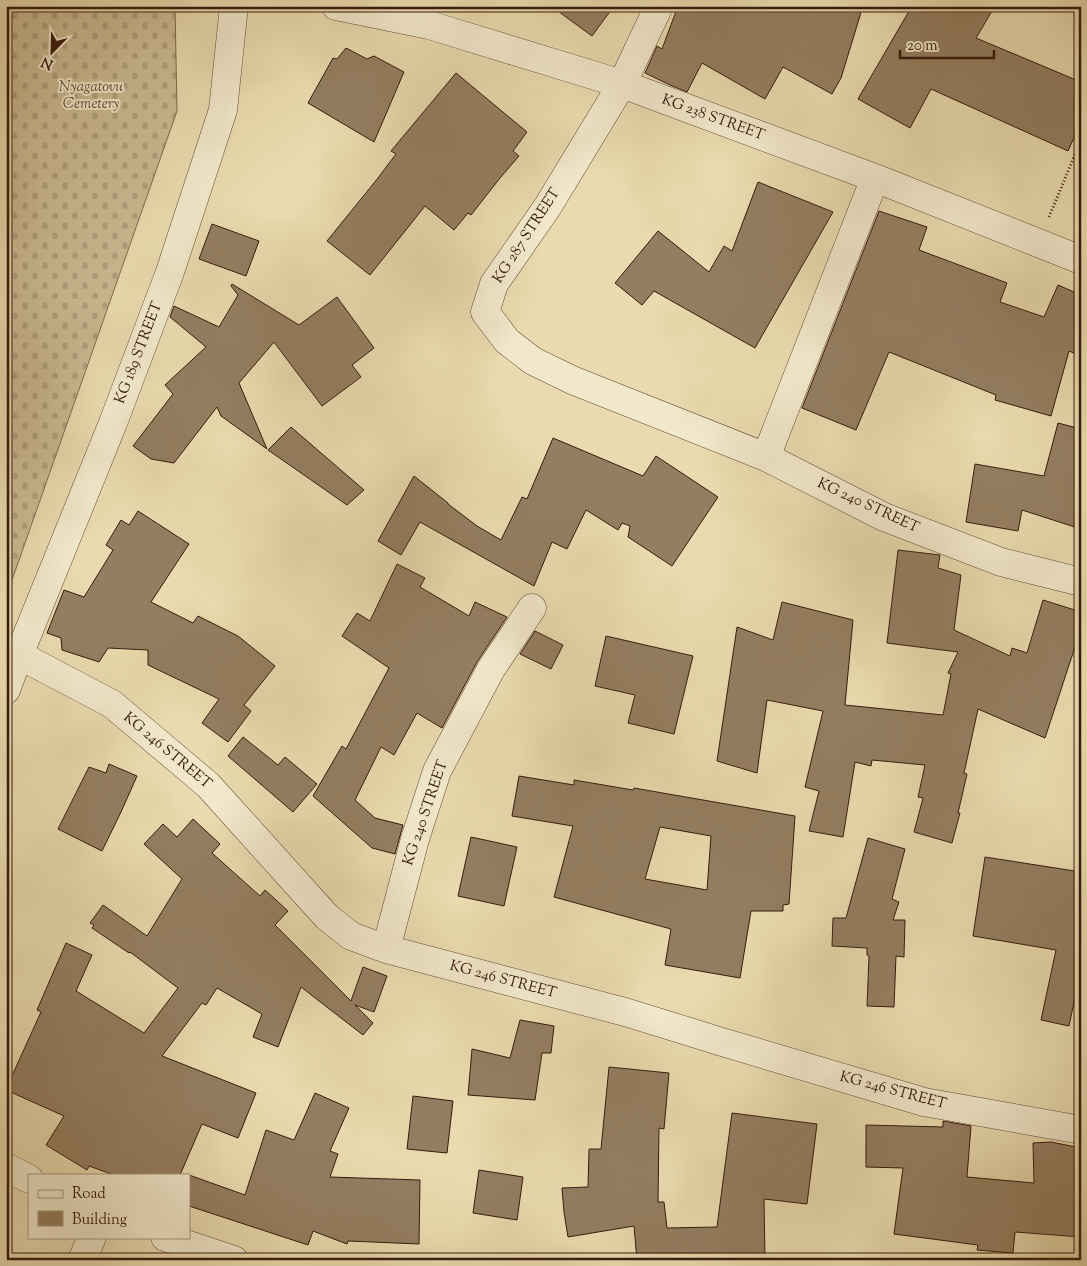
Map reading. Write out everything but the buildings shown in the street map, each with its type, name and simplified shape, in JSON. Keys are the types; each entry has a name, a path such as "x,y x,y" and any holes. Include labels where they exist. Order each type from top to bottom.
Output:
{"street":[{"name":"KG 189 STREET","path":"6,690 113,423 185,227 223,110 234,6"},
{"name":"KG 238 STREET","path":"336,6 429,25 622,84 875,178 1081,260"},
{"name":"KG 287 STREET","path":"659,6 622,84 548,206 494,284 485,312 507,341 533,361 572,380 660,416"},
{"path":"766,457 875,178"},
{"name":"KG 240 STREET","path":"660,416 766,457 884,517 1001,562 1081,582"},
{"name":"KG 240 STREET","path":"386,948 414,839 437,771 491,669 532,608"},
{"name":"KG 246 STREET","path":"19,655 112,704 208,784 327,916 351,936 386,948 625,1012 924,1102 1081,1130"},
{"path":"6,1167 28,1178"},
{"path":"82,1260 92,1238"},
{"path":"168,1238 234,1260"}],"path":[{"path":"1039,243 1081,140"}],"green space":[{"name":"Nyagatovu Cemetery","path":"6,6 175,6 177,111 6,597"}]}
